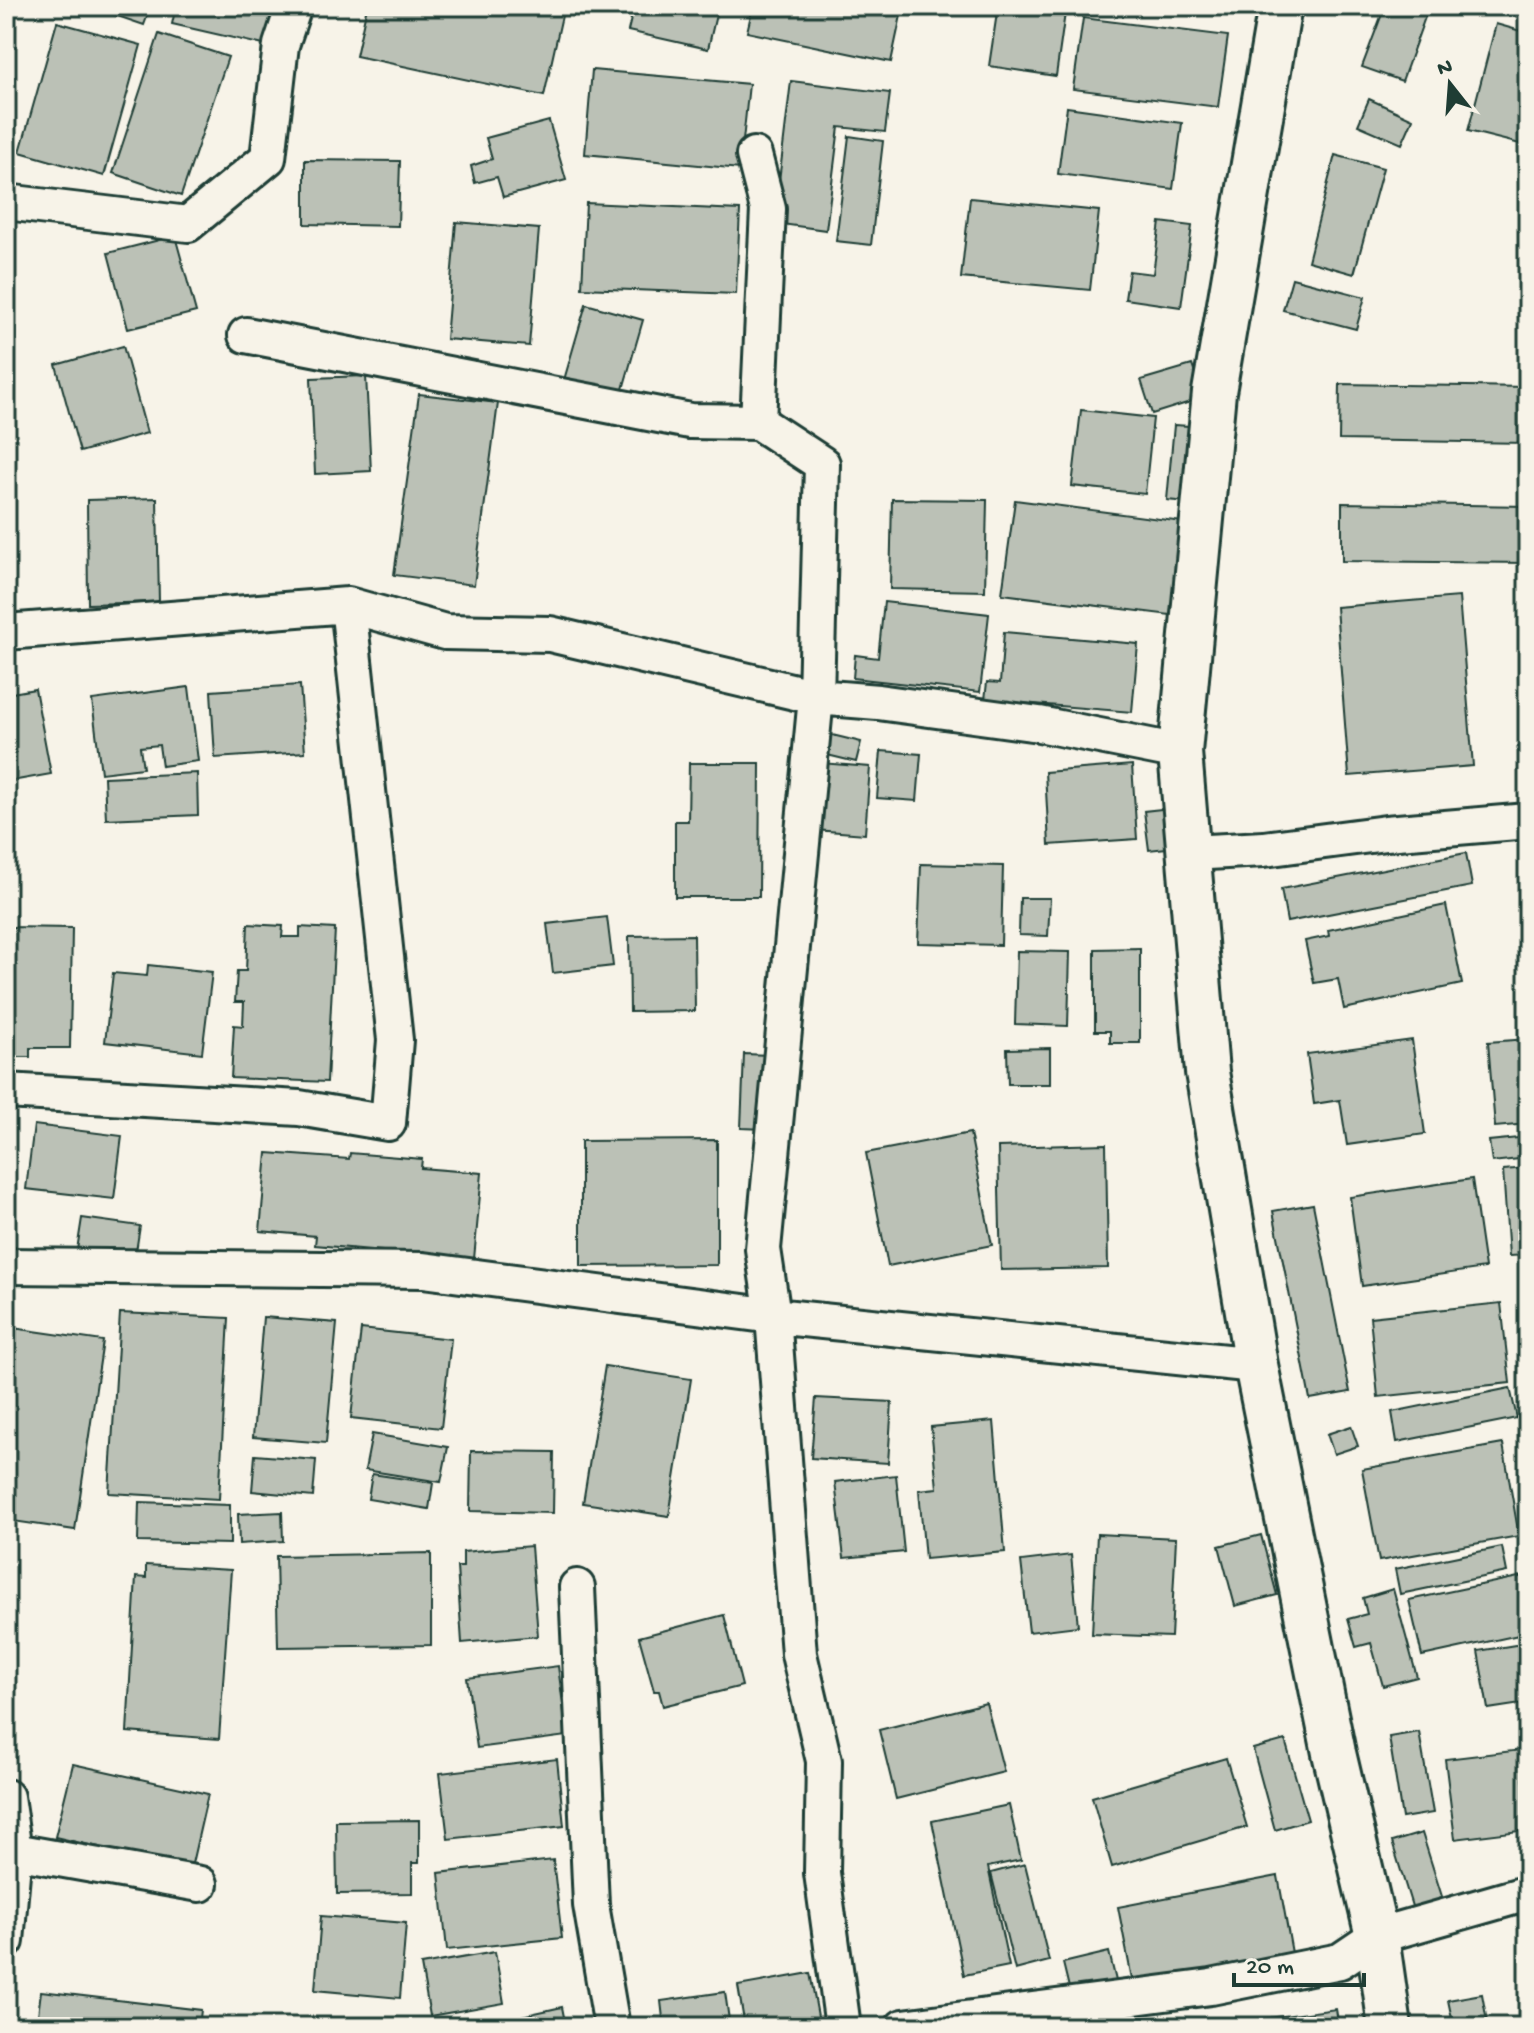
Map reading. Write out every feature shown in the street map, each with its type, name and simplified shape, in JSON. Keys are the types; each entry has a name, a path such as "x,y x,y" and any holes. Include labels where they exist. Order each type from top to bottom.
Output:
{"street":[{"path":"6,202 188,224 268,158 281,45 294,6"},
{"path":"1280,6 1214,392 1180,752 1207,1072 1256,1365 1334,1753 1377,1936 1390,2027"},
{"path":"754,155 768,209 758,422"},
{"path":"246,335 690,421 758,422 822,464 816,697 763,1249 773,1316 799,1654 824,1761 822,1873 843,2027"},
{"path":"6,632 348,605 445,632 550,634 816,697 878,702 1039,724 1180,752"},
{"path":"6,1091 299,1108 388,1123 395,1040 348,605"},
{"path":"1189,853 1264,849 1386,833 1528,821"},
{"path":"6,1266 423,1270 773,1316 1256,1365"},
{"path":"577,1587 591,1905 612,2027"},
{"path":"6,1797 14,1851 6,1941"},
{"path":"14,1851 200,1884"},
{"path":"903,2027 1211,1987 1340,1961 1377,1936 1528,1893"}],"building":[{"path":"6,6 12,6 6,33"},
{"path":"88,6 151,6 144,25"},
{"path":"176,6 262,6 277,10 268,46 172,24"},
{"path":"367,6 542,6 563,11 544,96 356,56"},
{"path":"634,6 718,6 708,49 628,31"},
{"path":"753,6 903,6 891,62 747,32"},
{"path":"998,6 1066,6 1056,76 989,66"},
{"path":"1385,6 1429,6 1402,81 1362,67"},
{"path":"1083,18 1228,36 1218,107 1073,89"},
{"path":"57,22 141,45 104,176 20,152"},
{"path":"1496,24 1528,33 1528,146 1468,131"},
{"path":"159,34 228,57 181,196 113,173"},
{"path":"592,70 749,84 740,169 585,154"},
{"path":"791,81 890,93 885,132 839,127 826,230 774,223"},
{"path":"1369,99 1413,119 1402,144 1358,125"},
{"path":"1067,107 1182,123 1173,189 1058,174"},
{"path":"549,121 566,180 503,197 497,177 475,183 471,166 492,159 486,138"},
{"path":"849,136 883,141 871,245 836,241"},
{"path":"1335,155 1383,168 1354,274 1308,261"},
{"path":"305,160 400,161 398,226 305,224"},
{"path":"970,198 1099,211 1090,290 961,278"},
{"path":"586,203 740,210 736,294 582,288"},
{"path":"456,222 539,229 529,346 446,339"},
{"path":"1160,222 1192,226 1181,307 1125,299 1129,271 1153,274"},
{"path":"175,236 196,312 128,329 108,253"},
{"path":"1292,278 1365,297 1356,329 1283,310"},
{"path":"586,304 643,320 621,396 564,380"},
{"path":"123,346 147,433 80,452 56,365"},
{"path":"1192,365 1203,398 1152,414 1141,380"},
{"path":"366,376 371,471 315,474 311,378"},
{"path":"1340,384 1528,387 1528,443 1339,440"},
{"path":"419,394 498,403 474,585 394,575"},
{"path":"1081,410 1153,418 1145,494 1072,486"},
{"path":"1174,425 1205,427 1197,503 1167,500"},
{"path":"157,498 159,602 88,604 87,500"},
{"path":"892,499 987,500 985,591 890,589"},
{"path":"1015,500 1183,522 1170,615 1002,594"},
{"path":"1342,503 1528,506 1528,563 1342,561"},
{"path":"1459,597 1473,766 1349,776 1336,607"},
{"path":"884,602 989,614 980,692 853,678 855,655 878,658"},
{"path":"1004,632 1138,644 1132,712 985,700 987,682 1000,683"},
{"path":"300,685 305,752 215,758 211,691"},
{"path":"189,687 198,761 162,766 159,745 140,747 143,768 101,773 92,700"},
{"path":"35,689 51,774 6,782 6,694"},
{"path":"824,733 861,742 856,762 819,753"},
{"path":"881,751 921,754 917,801 877,798"},
{"path":"689,763 760,763 759,897 675,897 675,821 688,821"},
{"path":"821,763 870,767 865,834 815,830"},
{"path":"1132,765 1137,839 1049,845 1045,772"},
{"path":"197,773 198,815 106,819 104,777"},
{"path":"1170,808 1175,847 1149,850 1144,811"},
{"path":"1466,853 1472,886 1287,922 1281,889"},
{"path":"921,864 1003,866 1001,945 918,943"},
{"path":"1020,898 1050,898 1048,936 1019,935"},
{"path":"1446,905 1462,984 1344,1009 1338,979 1314,983 1305,941 1329,936 1328,930"},
{"path":"607,917 613,966 553,973 547,924"},
{"path":"248,924 283,926 282,937 300,937 300,927 335,929 327,1082 231,1078 234,1025 243,1026 244,1002 235,1002 237,971 246,971"},
{"path":"6,927 72,928 70,1048 30,1048 30,1057 6,1057"},
{"path":"694,935 695,1011 630,1012 629,936"},
{"path":"1140,948 1140,1043 1110,1043 1110,1031 1095,1031 1095,949"},
{"path":"1017,951 1070,952 1068,1026 1015,1024"},
{"path":"148,965 212,972 202,1053 105,1042 113,973 147,976"},
{"path":"1528,1039 1528,1124 1495,1127 1488,1042"},
{"path":"1412,1040 1425,1134 1347,1145 1340,1100 1314,1104 1307,1054"},
{"path":"1050,1048 1050,1084 1008,1084 1007,1049"},
{"path":"744,1054 770,1055 766,1129 741,1128"},
{"path":"34,1125 122,1136 114,1199 26,1189"},
{"path":"970,1133 992,1245 888,1266 866,1153"},
{"path":"1528,1137 1528,1158 1492,1162 1489,1141"},
{"path":"717,1140 717,1265 581,1266 581,1141"},
{"path":"1106,1144 1108,1268 1001,1270 998,1147"},
{"path":"267,1153 349,1159 350,1153 422,1159 421,1168 482,1173 474,1259 315,1245 316,1236 260,1231"},
{"path":"1528,1168 1528,1255 1509,1256 1503,1170"},
{"path":"1472,1179 1485,1268 1362,1286 1350,1197"},
{"path":"6,1202 14,1202 13,1251 6,1251"},
{"path":"1313,1204 1350,1392 1310,1399 1273,1211"},
{"path":"82,1218 140,1226 135,1258 77,1250"},
{"path":"1501,1303 1510,1383 1378,1397 1370,1317"},
{"path":"120,1313 229,1318 219,1499 109,1493"},
{"path":"263,1317 337,1323 326,1443 253,1437"},
{"path":"6,1327 103,1341 75,1530 6,1520"},
{"path":"361,1329 451,1339 441,1428 351,1418"},
{"path":"605,1366 691,1379 669,1516 583,1503"},
{"path":"1510,1388 1517,1418 1397,1442 1392,1412"},
{"path":"816,1398 892,1402 888,1463 811,1458"},
{"path":"994,1421 1005,1552 925,1559 919,1490 937,1488 931,1427"},
{"path":"1351,1426 1358,1446 1334,1454 1327,1434"},
{"path":"372,1434 448,1447 441,1482 365,1470"},
{"path":"1503,1444 1519,1536 1379,1561 1362,1469"},
{"path":"471,1451 554,1452 553,1513 470,1511"},
{"path":"255,1455 316,1460 313,1497 252,1491"},
{"path":"372,1474 433,1483 429,1509 368,1499"},
{"path":"896,1475 904,1552 844,1558 835,1482"},
{"path":"139,1502 230,1505 230,1544 138,1542"},
{"path":"282,1512 283,1541 239,1544 238,1514"},
{"path":"1097,1534 1176,1538 1171,1637 1092,1634"},
{"path":"1261,1535 1277,1595 1235,1606 1219,1546"},
{"path":"531,1546 538,1636 462,1643 457,1567 463,1567 463,1552"},
{"path":"1502,1547 1507,1572 1400,1594 1395,1569"},
{"path":"431,1553 431,1645 278,1647 276,1556"},
{"path":"1071,1555 1078,1626 1029,1632 1021,1561"},
{"path":"146,1565 231,1570 219,1739 127,1732 136,1577 146,1578"},
{"path":"1528,1575 1528,1633 1422,1656 1409,1600"},
{"path":"1393,1589 1417,1677 1383,1686 1371,1643 1356,1647 1348,1619 1367,1614 1363,1598"},
{"path":"724,1615 742,1686 663,1706 659,1691 654,1691 639,1637"},
{"path":"1528,1643 1528,1703 1488,1709 1478,1651"},
{"path":"558,1666 567,1736 477,1748 467,1678"},
{"path":"986,1703 1004,1772 896,1799 879,1730"},
{"path":"1419,1732 1433,1813 1402,1818 1389,1737"},
{"path":"1285,1740 1308,1820 1275,1830 1253,1749"},
{"path":"1521,1750 1528,1830 1455,1839 1445,1759"},
{"path":"1226,1758 1247,1827 1112,1867 1092,1797"},
{"path":"557,1759 564,1826 448,1839 440,1773"},
{"path":"73,1764 208,1794 191,1868 55,1837"},
{"path":"1009,1805 1021,1860 988,1867 1009,1966 964,1975 932,1821"},
{"path":"419,1820 419,1863 412,1863 412,1893 337,1894 336,1821"},
{"path":"1422,1833 1445,1906 1415,1916 1392,1842"},
{"path":"553,1860 562,1938 447,1950 439,1873"},
{"path":"1025,1864 1049,1961 1015,1970 991,1873"},
{"path":"1278,1876 1292,1953 1133,1984 1118,1907"},
{"path":"321,1916 406,1923 400,1998 315,1990"},
{"path":"495,1952 504,2003 430,2016 421,1965"},
{"path":"1109,1952 1117,1985 1071,1996 1063,1963"},
{"path":"810,1973 820,2027 745,2027 738,1986"},
{"path":"41,1991 201,2010 199,2027 47,2027 47,2024 37,2023"},
{"path":"725,1992 730,2027 664,2027 661,2001"},
{"path":"1482,1994 1488,2027 1437,2027 1436,2022 1452,2019 1448,2000"},
{"path":"562,2007 566,2027 472,2027"},
{"path":"1336,2009 1339,2027 1202,2027"}]}
